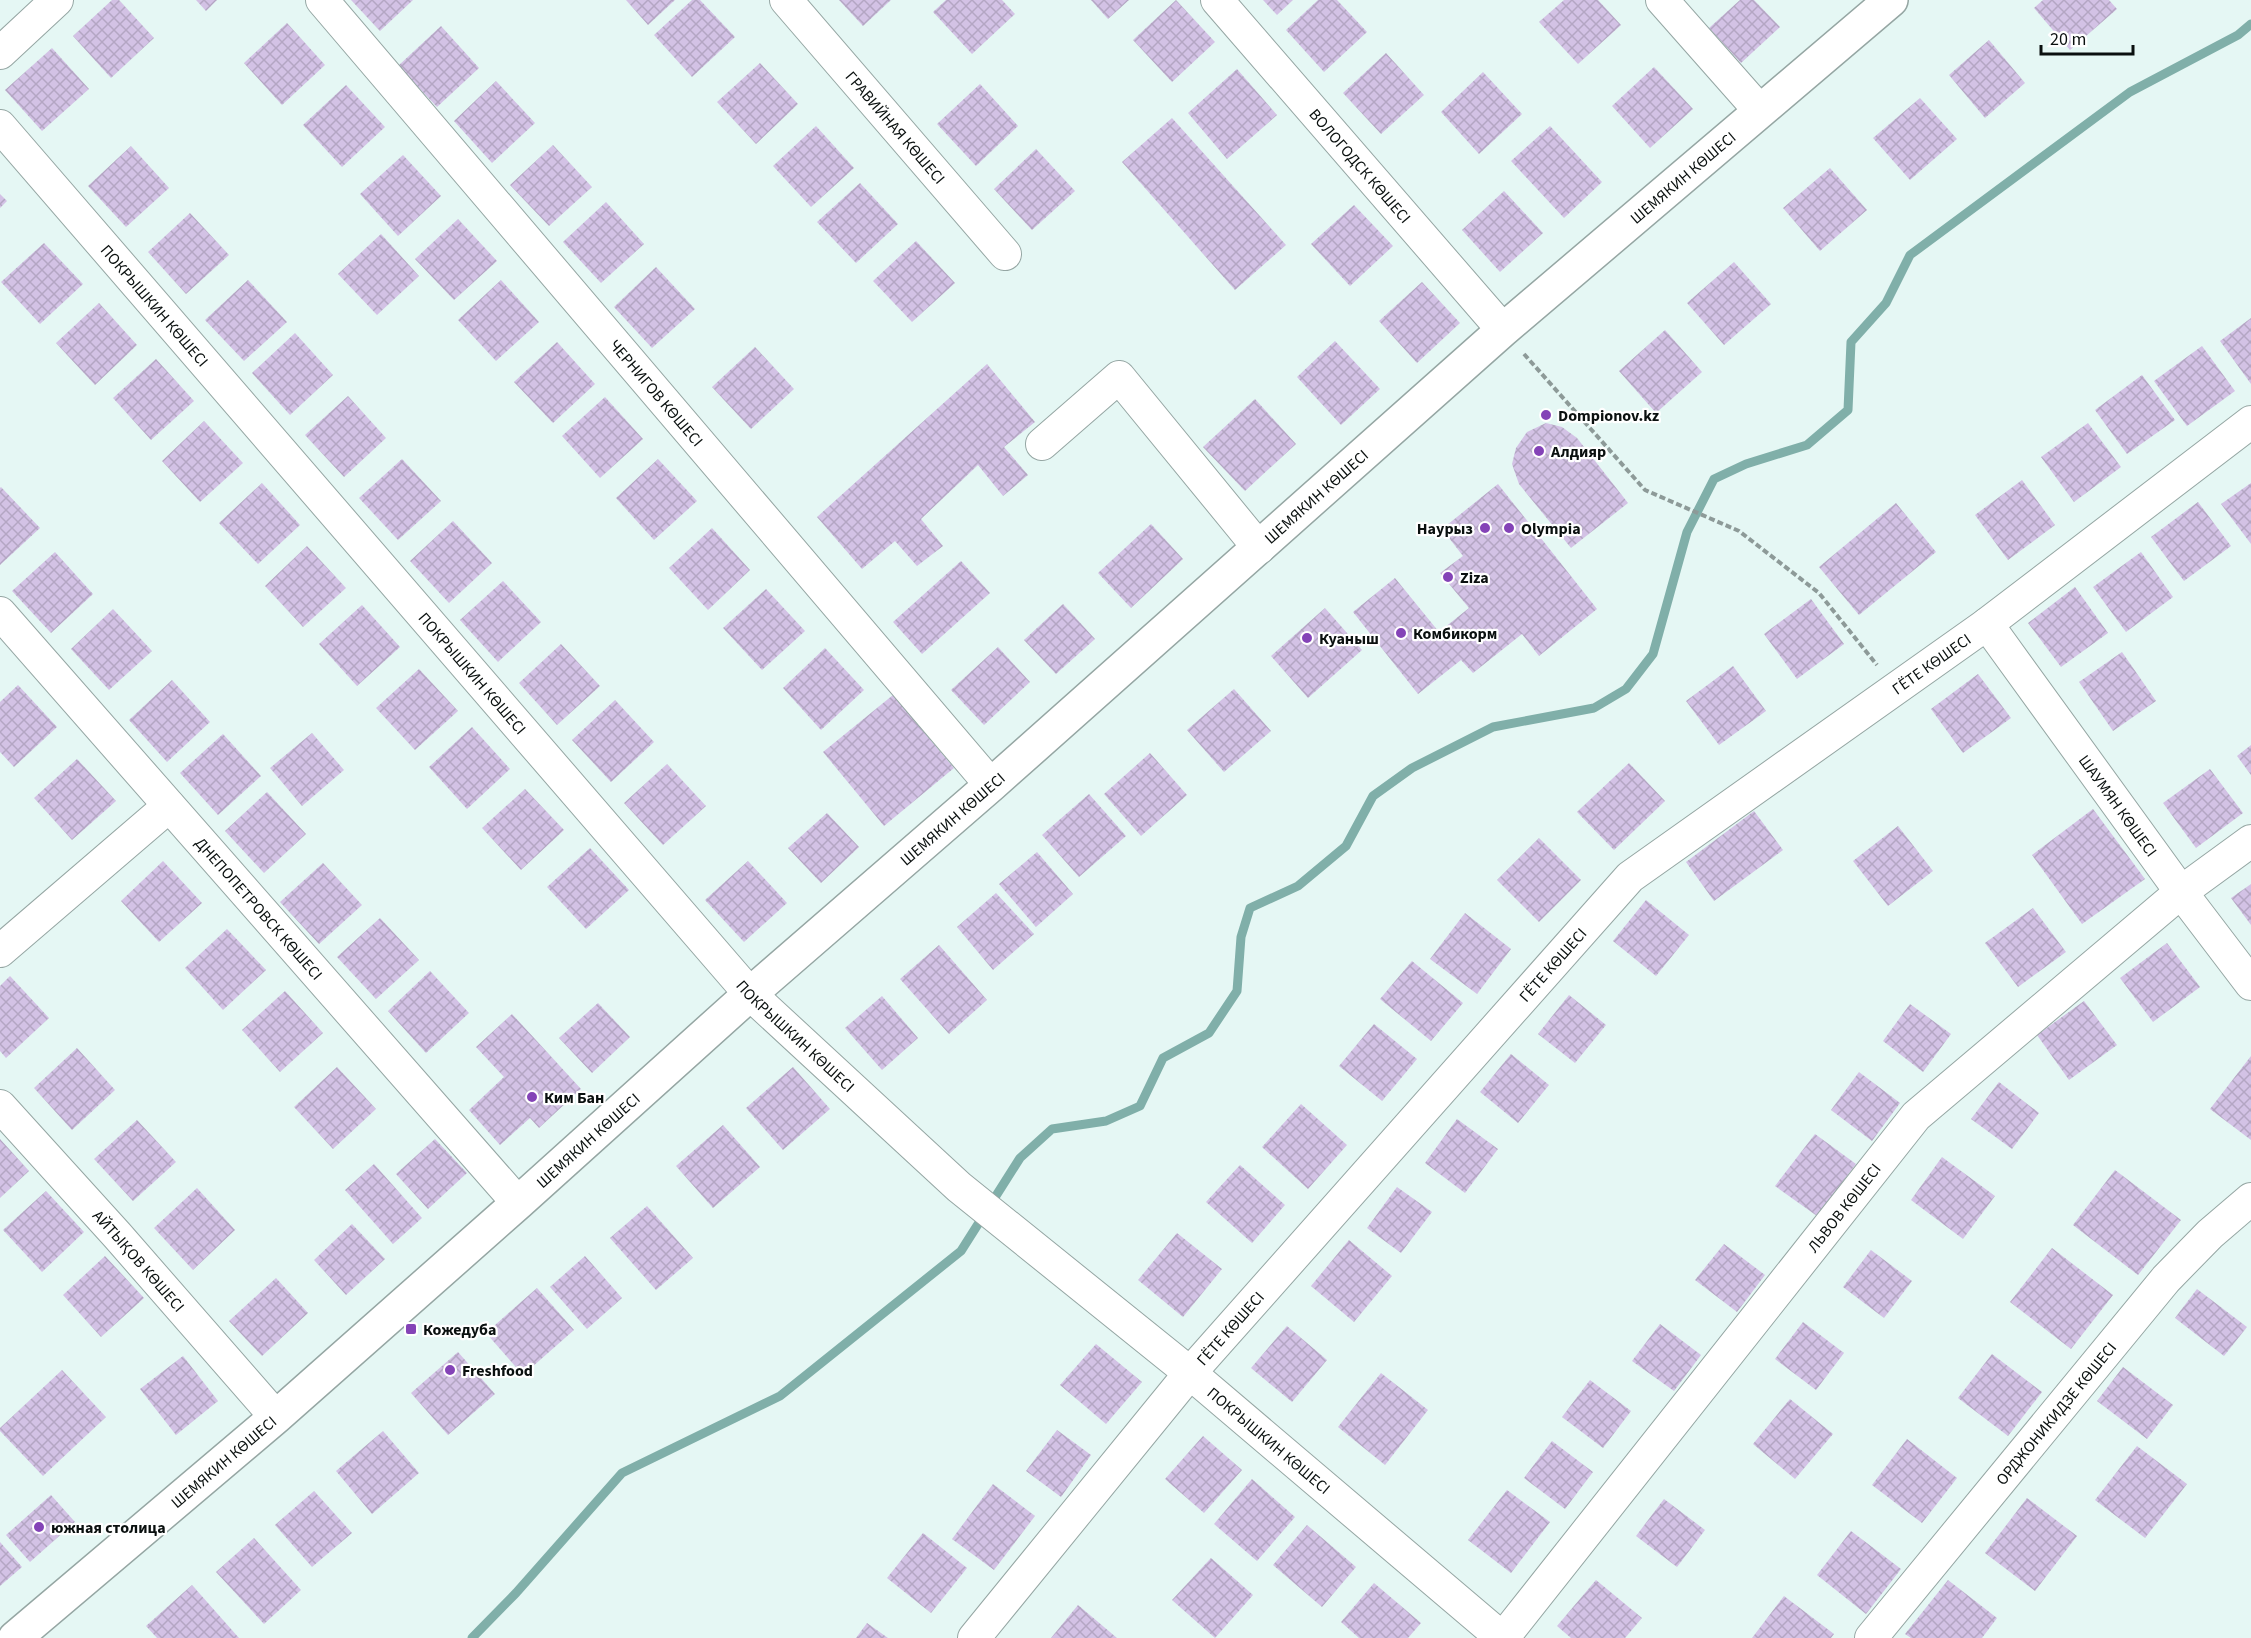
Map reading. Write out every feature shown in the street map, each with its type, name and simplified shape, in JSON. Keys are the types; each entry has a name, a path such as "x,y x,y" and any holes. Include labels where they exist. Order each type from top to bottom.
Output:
{"main road":[{"name":"ШЕМЯКИН КӨШЕСІ","path":"15,1638 276,1417 750,994 991,785 1503,330 1891,0"}],"street":[{"path":"0,54 57,0"},
{"name":"ЧЕРНИГОВ КӨШЕСІ","path":"322,0 991,785"},
{"name":"ГРАВИЙНАЯ КӨШЕСІ","path":"786,0 1005,254"},
{"name":"ВОЛОГОДСК КӨШЕСІ","path":"1217,0 1503,330"},
{"path":"1662,0 1760,111"},
{"name":"ПОКРЫШКИН КӨШЕСІ","path":"0,126 750,994 971,1196 1190,1373 1502,1638"},
{"path":"1042,444 1119,377 1259,548"},
{"name":"ГЁТЕ КӨШЕСІ","path":"974,1638 1190,1373 1630,877 1987,624 2251,422"},
{"name":"ДНЕПОПЕТРОВСК КӨШЕСІ","path":"0,613 518,1203"},
{"name":"ШАУМЯН КӨШЕСІ","path":"1987,624 2181,892 2251,984"},
{"path":"0,951 169,806"},
{"name":"ЛЬВОВ КӨШЕСІ","path":"1502,1638 1916,1116 2181,892 2251,841"},
{"name":"АЙТЫҚОВ КӨШЕСІ","path":"0,1106 117,1235 276,1417"},
{"name":"ОРДЖОНИКИДЗЕ КӨШЕСІ","path":"1871,1638 2166,1279 2210,1234 2251,1199"}],"path":[{"path":"1503,330 1645,490 1739,531 1819,593 1896,689"}],"building":[{"path":"112,0 119,0 154,38 111,78 73,36"},
{"path":"196,0 217,0 206,11"},
{"path":"351,0 413,0 380,31"},
{"path":"626,0 675,0 648,25"},
{"path":"692,0 700,0 735,37 692,77 654,35"},
{"path":"839,0 891,0 863,26"},
{"path":"946,0 1002,0 1015,14 972,54 933,12"},
{"path":"1091,0 1129,0 1108,19"},
{"path":"1176,0 1215,42 1172,82 1133,40"},
{"path":"1263,0 1293,0 1277,15"},
{"path":"1318,0 1337,0 1367,32 1324,72 1286,30"},
{"path":"1564,0 1598,0 1621,25 1578,64 1539,22"},
{"path":"1740,0 1754,0 1780,27 1741,63 1709,28"},
{"path":"2043,0 2109,0 2117,9 2070,50 2034,8"},
{"path":"287,23 325,65 282,105 244,63"},
{"path":"441,26 479,68 437,107 398,66"},
{"path":"1989,40 2025,83 1985,118 1949,75"},
{"path":"52,48 89,89 42,131 5,90"},
{"path":"1386,53 1424,95 1381,134 1343,93"},
{"path":"760,63 798,104 756,144 717,102"},
{"path":"1654,67 1693,109 1650,148 1612,106"},
{"path":"1237,69 1277,115 1227,159 1188,113"},
{"path":"1483,72 1522,114 1479,154 1441,112"},
{"path":"496,81 535,123 492,163 454,121"},
{"path":"980,84 1018,126 976,166 937,124"},
{"path":"346,85 385,127 342,167 303,125"},
{"path":"1920,98 1957,139 1910,180 1873,138"},
{"path":"1172,118 1286,245 1235,290 1122,162"},
{"path":"816,126 854,168 811,207 773,166"},
{"path":"1550,126 1602,182 1564,218 1511,161"},
{"path":"553,145 592,187 549,226 510,185"},
{"path":"131,146 169,188 126,227 88,186"},
{"path":"1036,149 1075,191 1032,230 994,189"},
{"path":"403,155 441,196 398,236 360,194"},
{"path":"1830,168 1867,210 1820,251 1783,208"},
{"path":"860,183 898,224 856,263 817,222"},
{"path":"1504,191 1543,233 1500,272 1462,230"},
{"path":"0,194 7,201 0,208"},
{"path":"606,202 644,244 601,283 563,242"},
{"path":"1354,205 1393,246 1350,286 1311,244"},
{"path":"190,213 229,255 186,294 148,252"},
{"path":"458,219 497,261 454,300 415,259"},
{"path":"381,234 419,276 377,315 338,274"},
{"path":"916,241 955,283 912,322 873,281"},
{"path":"44,243 83,284 40,324 1,282"},
{"path":"1734,262 1771,304 1724,345 1687,303"},
{"path":"656,267 695,309 652,348 614,307"},
{"path":"248,280 287,322 244,361 205,320"},
{"path":"501,280 539,322 496,361 458,320"},
{"path":"1422,282 1460,323 1417,363 1379,321"},
{"path":"99,303 137,345 95,385 56,343"},
{"path":"2251,318 2251,384 2220,341"},
{"path":"1665,330 1702,372 1656,413 1619,371"},
{"path":"295,333 333,375 290,415 252,373"},
{"path":"1335,341 1380,389 1341,425 1297,377"},
{"path":"557,342 595,384 553,423 514,382"},
{"path":"2202,346 2235,391 2187,426 2154,381"},
{"path":"755,347 794,389 751,429 712,387"},
{"path":"156,359 194,401 151,440 113,398"},
{"path":"987,364 1035,422 1004,447 1028,475 1003,496 978,465 921,519 943,546 917,566 895,541 862,569 817,517"},
{"path":"2142,375 2175,420 2127,454 2095,410"},
{"path":"348,396 386,438 344,477 305,435"},
{"path":"605,397 643,439 600,478 562,436"},
{"path":"1255,399 1296,444 1245,491 1203,447"},
{"path":"204,421 243,463 200,502 162,461"},
{"path":"1546,423 1562,427 1577,438 1628,503 1571,548 1519,484 1512,464 1516,448 1527,432"},
{"path":"2088,423 2121,467 2074,502 2041,457"},
{"path":"402,459 441,501 398,540 359,498"},
{"path":"658,459 697,501 654,540 616,498"},
{"path":"2022,480 2055,525 2008,560 1975,515"},
{"path":"262,483 300,525 258,564 219,523"},
{"path":"2251,483 2251,544 2221,504"},
{"path":"1498,484 1597,609 1539,656 1522,634 1473,673 1461,660 1418,694 1353,612 1395,578 1439,632 1469,608 1440,573 1463,556 1442,529"},
{"path":"0,488 40,528 0,565"},
{"path":"2198,502 2231,546 2184,581 2151,537"},
{"path":"1896,503 1936,552 1859,615 1819,567"},
{"path":"453,521 492,563 449,603 410,561"},
{"path":"1151,524 1183,559 1131,608 1098,573"},
{"path":"712,528 750,570 708,610 669,568"},
{"path":"307,546 346,588 303,627 265,586"},
{"path":"55,552 93,594 51,633 12,591"},
{"path":"2141,552 2173,597 2126,632 2093,587"},
{"path":"961,561 990,593 922,654 893,622"},
{"path":"503,581 541,622 498,662 460,620"},
{"path":"2075,587 2108,633 2061,667 2028,623"},
{"path":"766,589 805,631 762,670 723,628"},
{"path":"1811,599 1844,644 1797,679 1764,634"},
{"path":"1063,604 1095,639 1056,674 1024,640"},
{"path":"362,605 400,647 357,686 319,644"},
{"path":"1325,608 1362,650 1308,698 1271,656"},
{"path":"113,609 152,651 109,690 71,649"},
{"path":"561,644 600,686 557,725 519,683"},
{"path":"998,647 1030,682 984,725 951,690"},
{"path":"825,648 864,690 821,730 783,688"},
{"path":"2122,652 2156,701 2113,731 2079,682"},
{"path":"1733,666 1766,711 1719,745 1686,701"},
{"path":"419,669 458,711 415,750 376,708"},
{"path":"1978,674 2011,718 1963,753 1931,709"},
{"path":"172,680 210,722 167,762 129,720"},
{"path":"18,685 57,727 14,767 0,752 0,702"},
{"path":"1234,689 1271,731 1224,772 1187,730"},
{"path":"893,695 954,768 884,826 823,752"},
{"path":"615,700 654,742 611,782 572,740"},
{"path":"472,727 510,769 467,809 429,767"},
{"path":"312,733 344,770 302,806 270,768"},
{"path":"223,734 261,776 218,815 180,773"},
{"path":"2251,745 2251,775 2237,756"},
{"path":"1150,753 1187,795 1141,836 1104,794"},
{"path":"77,759 116,801 72,840 34,798"},
{"path":"1629,763 1665,801 1614,850 1577,812"},
{"path":"667,764 706,806 663,845 624,803"},
{"path":"2210,769 2243,813 2196,848 2163,803"},
{"path":"525,789 564,830 521,870 482,828"},
{"path":"267,792 306,834 264,873 225,831"},
{"path":"1089,794 1126,836 1079,877 1042,835"},
{"path":"2093,809 2145,879 2082,924 2032,855"},
{"path":"1754,811 1783,850 1714,901 1686,862"},
{"path":"827,813 859,847 821,883 788,848"},
{"path":"1898,826 1933,871 1888,906 1853,861"},
{"path":"1539,838 1581,880 1539,922 1497,880"},
{"path":"590,848 629,890 586,929 547,887"},
{"path":"1037,852 1073,894 1036,927 999,884"},
{"path":"163,861 202,903 159,942 121,901"},
{"path":"748,861 787,903 744,942 705,900"},
{"path":"323,863 362,905 319,944 280,902"},
{"path":"2251,884 2251,925 2231,898"},
{"path":"996,893 1034,934 993,970 957,927"},
{"path":"1646,900 1689,935 1656,976 1613,941"},
{"path":"2033,908 2066,952 2018,987 1985,943"},
{"path":"1465,913 1511,949 1477,994 1430,959"},
{"path":"380,918 419,960 376,999 337,957"},
{"path":"227,929 266,970 223,1010 185,968"},
{"path":"2167,943 2200,987 2153,1022 2120,978"},
{"path":"939,945 987,1000 949,1034 900,979"},
{"path":"1412,961 1463,1003 1431,1041 1380,999"},
{"path":"430,971 469,1013 426,1053 388,1011"},
{"path":"10,976 49,1018 6,1058 0,1051 0,986"},
{"path":"285,991 323,1033 280,1072 242,1030"},
{"path":"1569,995 1606,1025 1575,1063 1538,1034"},
{"path":"882,996 918,1038 882,1070 845,1028"},
{"path":"2084,1001 2117,1045 2069,1080 2037,1035"},
{"path":"598,1003 630,1037 592,1073 559,1038"},
{"path":"1910,1004 1951,1034 1923,1072 1883,1041"},
{"path":"512,1014 581,1089 539,1128 530,1118 500,1145 469,1110 504,1077 476,1047"},
{"path":"1374,1024 1417,1059 1382,1101 1339,1066"},
{"path":"77,1048 115,1090 72,1130 34,1088"},
{"path":"1511,1054 1549,1085 1518,1123 1480,1092"},
{"path":"2251,1056 2251,1140 2210,1109"},
{"path":"337,1067 376,1109 333,1149 294,1107"},
{"path":"793,1067 830,1109 783,1150 746,1108"},
{"path":"1859,1072 1900,1103 1872,1141 1831,1110"},
{"path":"1999,1082 2039,1113 2012,1149 1971,1119"},
{"path":"1301,1104 1347,1145 1308,1189 1262,1147"},
{"path":"1457,1119 1498,1149 1465,1193 1425,1163"},
{"path":"137,1120 176,1162 133,1201 94,1159"},
{"path":"723,1125 760,1167 713,1208 676,1166"},
{"path":"1815,1134 1856,1164 1817,1216 1775,1186"},
{"path":"0,1139 29,1171 0,1198"},
{"path":"435,1139 467,1173 428,1209 396,1174"},
{"path":"1942,1157 1995,1196 1963,1239 1911,1200"},
{"path":"374,1164 422,1218 393,1244 345,1190"},
{"path":"1240,1165 1285,1205 1252,1243 1206,1202"},
{"path":"2115,1170 2181,1220 2138,1275 2073,1225"},
{"path":"1397,1187 1432,1212 1401,1253 1367,1228"},
{"path":"197,1188 235,1230 193,1270 154,1228"},
{"path":"46,1191 84,1232 42,1272 3,1230"},
{"path":"647,1206 693,1258 656,1290 610,1238"},
{"path":"352,1224 385,1259 346,1295 314,1260"},
{"path":"1177,1233 1222,1269 1183,1317 1138,1280"},
{"path":"1349,1240 1392,1276 1354,1322 1311,1286"},
{"path":"1724,1244 1765,1275 1737,1312 1695,1280"},
{"path":"2052,1248 2113,1295 2071,1349 2010,1302"},
{"path":"1871,1250 1912,1281 1884,1318 1843,1287"},
{"path":"105,1256 144,1298 101,1337 63,1295"},
{"path":"585,1256 622,1298 587,1329 550,1287"},
{"path":"276,1278 308,1313 262,1356 229,1321"},
{"path":"537,1288 574,1330 523,1375 486,1333"},
{"path":"2197,1289 2247,1327 2224,1356 2175,1318"},
{"path":"1803,1322 1844,1353 1816,1390 1775,1359"},
{"path":"1660,1324 1701,1355 1674,1391 1632,1361"},
{"path":"1287,1326 1327,1360 1292,1402 1251,1368"},
{"path":"1096,1344 1142,1382 1106,1424 1060,1385"},
{"path":"458,1352 495,1394 448,1435 411,1393"},
{"path":"1992,1354 2042,1392 2008,1436 1958,1398"},
{"path":"183,1356 218,1401 176,1435 140,1389"},
{"path":"2123,1367 2173,1405 2147,1439 2097,1401"},
{"path":"62,1370 106,1417 43,1476 0,1431 0,1428"},
{"path":"1381,1373 1428,1410 1385,1465 1338,1427"},
{"path":"1590,1380 1631,1411 1603,1448 1562,1417"},
{"path":"1790,1399 1833,1434 1795,1479 1753,1444"},
{"path":"1057,1430 1091,1455 1061,1497 1026,1471"},
{"path":"383,1431 419,1473 372,1514 336,1471"},
{"path":"1203,1436 1242,1470 1204,1513 1165,1479"},
{"path":"1907,1439 1957,1478 1922,1523 1872,1485"},
{"path":"1552,1441 1593,1472 1565,1509 1524,1478"},
{"path":"2137,1446 2187,1484 2145,1538 2095,1500"},
{"path":"1252,1479 1295,1517 1257,1561 1214,1524"},
{"path":"993,1484 1035,1516 994,1570 952,1539"},
{"path":"1507,1490 1550,1522 1511,1573 1468,1540"},
{"path":"314,1491 352,1533 312,1567 275,1525"},
{"path":"51,1495 75,1522 30,1562 6,1535"},
{"path":"2027,1498 2077,1536 2035,1591 1985,1553"},
{"path":"1664,1499 1705,1530 1677,1567 1636,1536"},
{"path":"1307,1525 1356,1567 1322,1607 1273,1565"},
{"path":"1851,1531 1901,1569 1866,1614 1817,1575"},
{"path":"923,1533 967,1568 931,1613 887,1578"},
{"path":"254,1538 301,1590 264,1624 216,1572"},
{"path":"0,1542 22,1567 0,1586"},
{"path":"1211,1558 1253,1595 1215,1638 1172,1600"},
{"path":"1596,1580 1642,1618 1625,1638 1571,1638 1557,1626"},
{"path":"1948,1580 1997,1618 1982,1638 1911,1638 1905,1634"},
{"path":"1374,1583 1421,1623 1408,1638 1359,1638 1341,1622"},
{"path":"192,1585 239,1638 157,1638 146,1626"},
{"path":"1784,1596 1834,1634 1831,1638 1752,1638"},
{"path":"1078,1605 1117,1638 1051,1638"},
{"path":"867,1623 888,1638 856,1638"}],"waterway":[{"path":"472,1638 516,1593 622,1473 780,1396 961,1251 1020,1158 1052,1129 1106,1121 1140,1106 1163,1058 1209,1033 1237,991 1241,937 1250,908 1298,886 1346,846 1373,796 1412,768 1493,727 1594,708 1626,689 1653,654 1687,532 1714,479 1746,464 1807,445 1848,410 1851,342 1886,303 1910,255 2130,92 2238,35 2251,24"}],"place":[{"name":"Dompionov.kz","path":"1546,415"},
{"name":"Алдияр","path":"1539,451"},
{"name":"Наурыз","path":"1485,528"},
{"name":"Olympia","path":"1509,528"},
{"name":"Ziza","path":"1448,577"},
{"name":"Комбикорм","path":"1401,633"},
{"name":"Куаныш","path":"1307,638"},
{"name":"Ким Бан","path":"532,1097"},
{"name":"Кожедуба","path":"411,1329"},
{"name":"Freshfood","path":"450,1370"},
{"name":"южная столица","path":"39,1527"}]}
